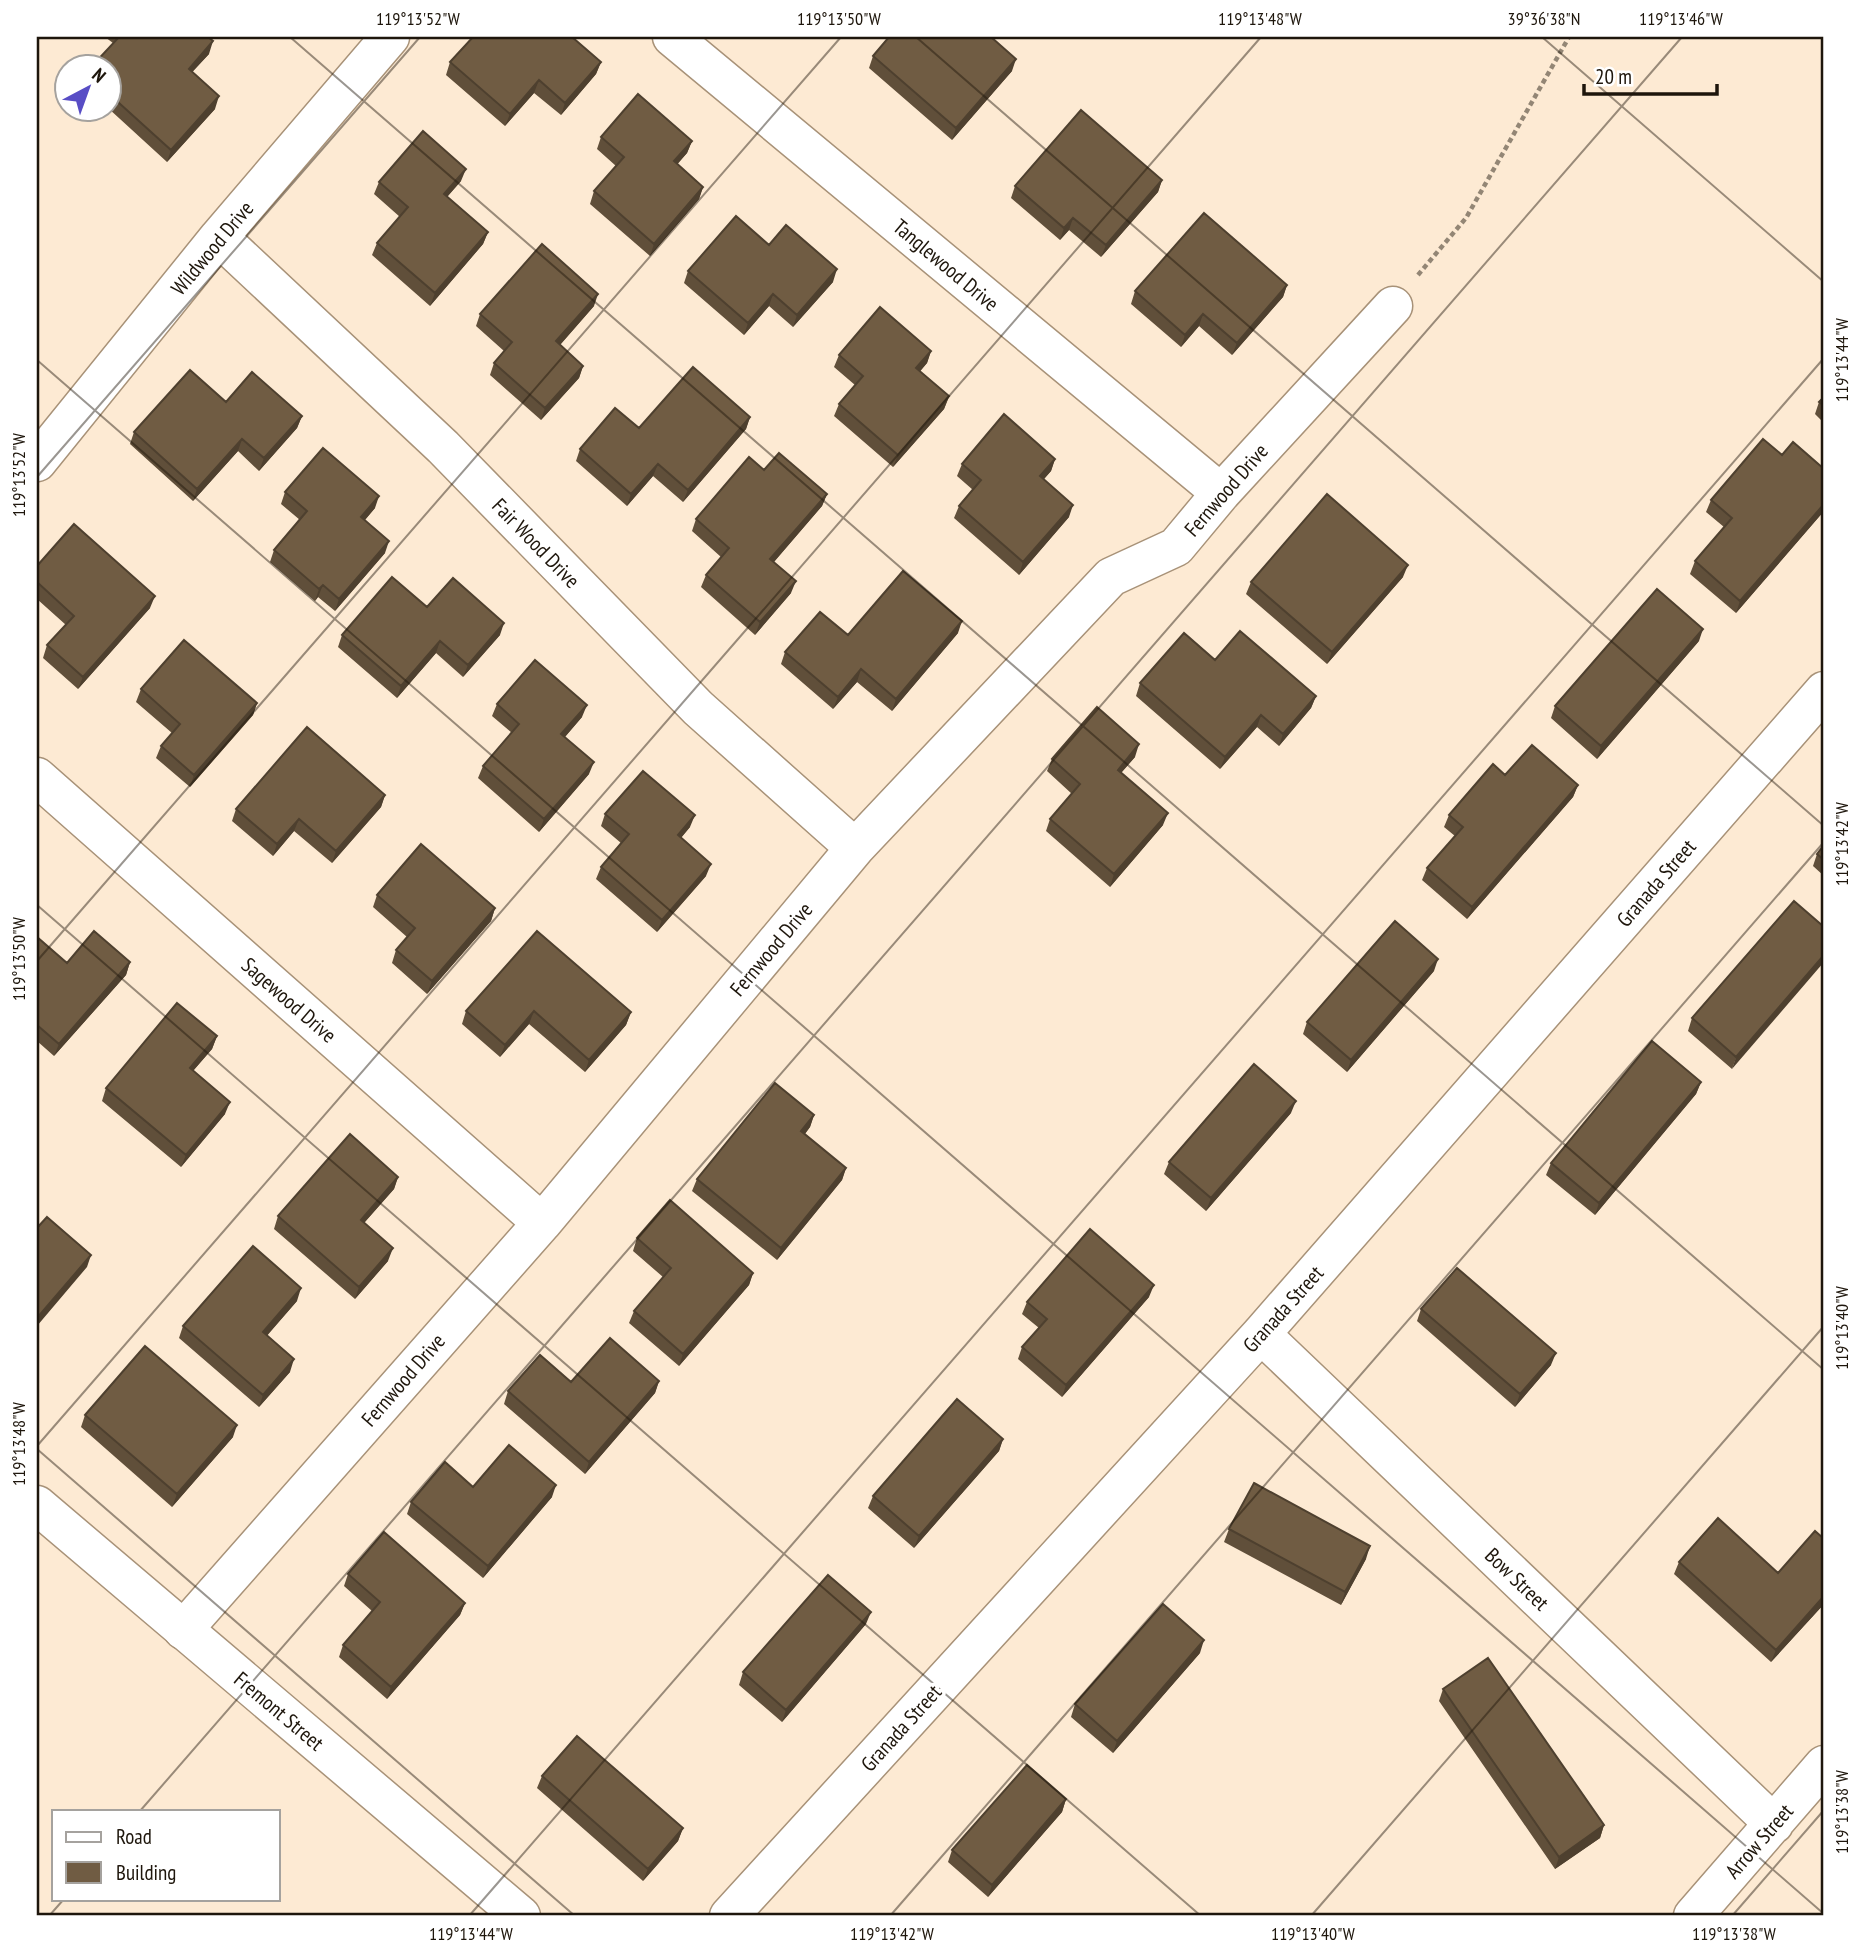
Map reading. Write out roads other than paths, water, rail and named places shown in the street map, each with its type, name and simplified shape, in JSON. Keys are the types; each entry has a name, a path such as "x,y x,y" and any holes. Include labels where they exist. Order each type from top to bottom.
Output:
{"street":[{"name":"Wildwood Drive","path":"37,462 219,237 390,37"},
{"name":"Tanglewood Drive","path":"672,37 1221,493"},
{"name":"Fair Wood Drive","path":"219,237 443,447 698,708 855,848"},
{"name":"Fernwood Drive","path":"183,1630 542,1223 855,848 1111,577 1176,547 1221,493 1393,306"},
{"name":"Granada Street","path":"729,1916 1261,1334 1824,691"},
{"name":"Sagewood Drive","path":"37,777 542,1223"},
{"name":"Bow Street","path":"1261,1334 1774,1824"},
{"name":"Fremont Street","path":"37,1505 521,1916"},
{"name":"Arrow Street","path":"1693,1916 1824,1765"}]}
